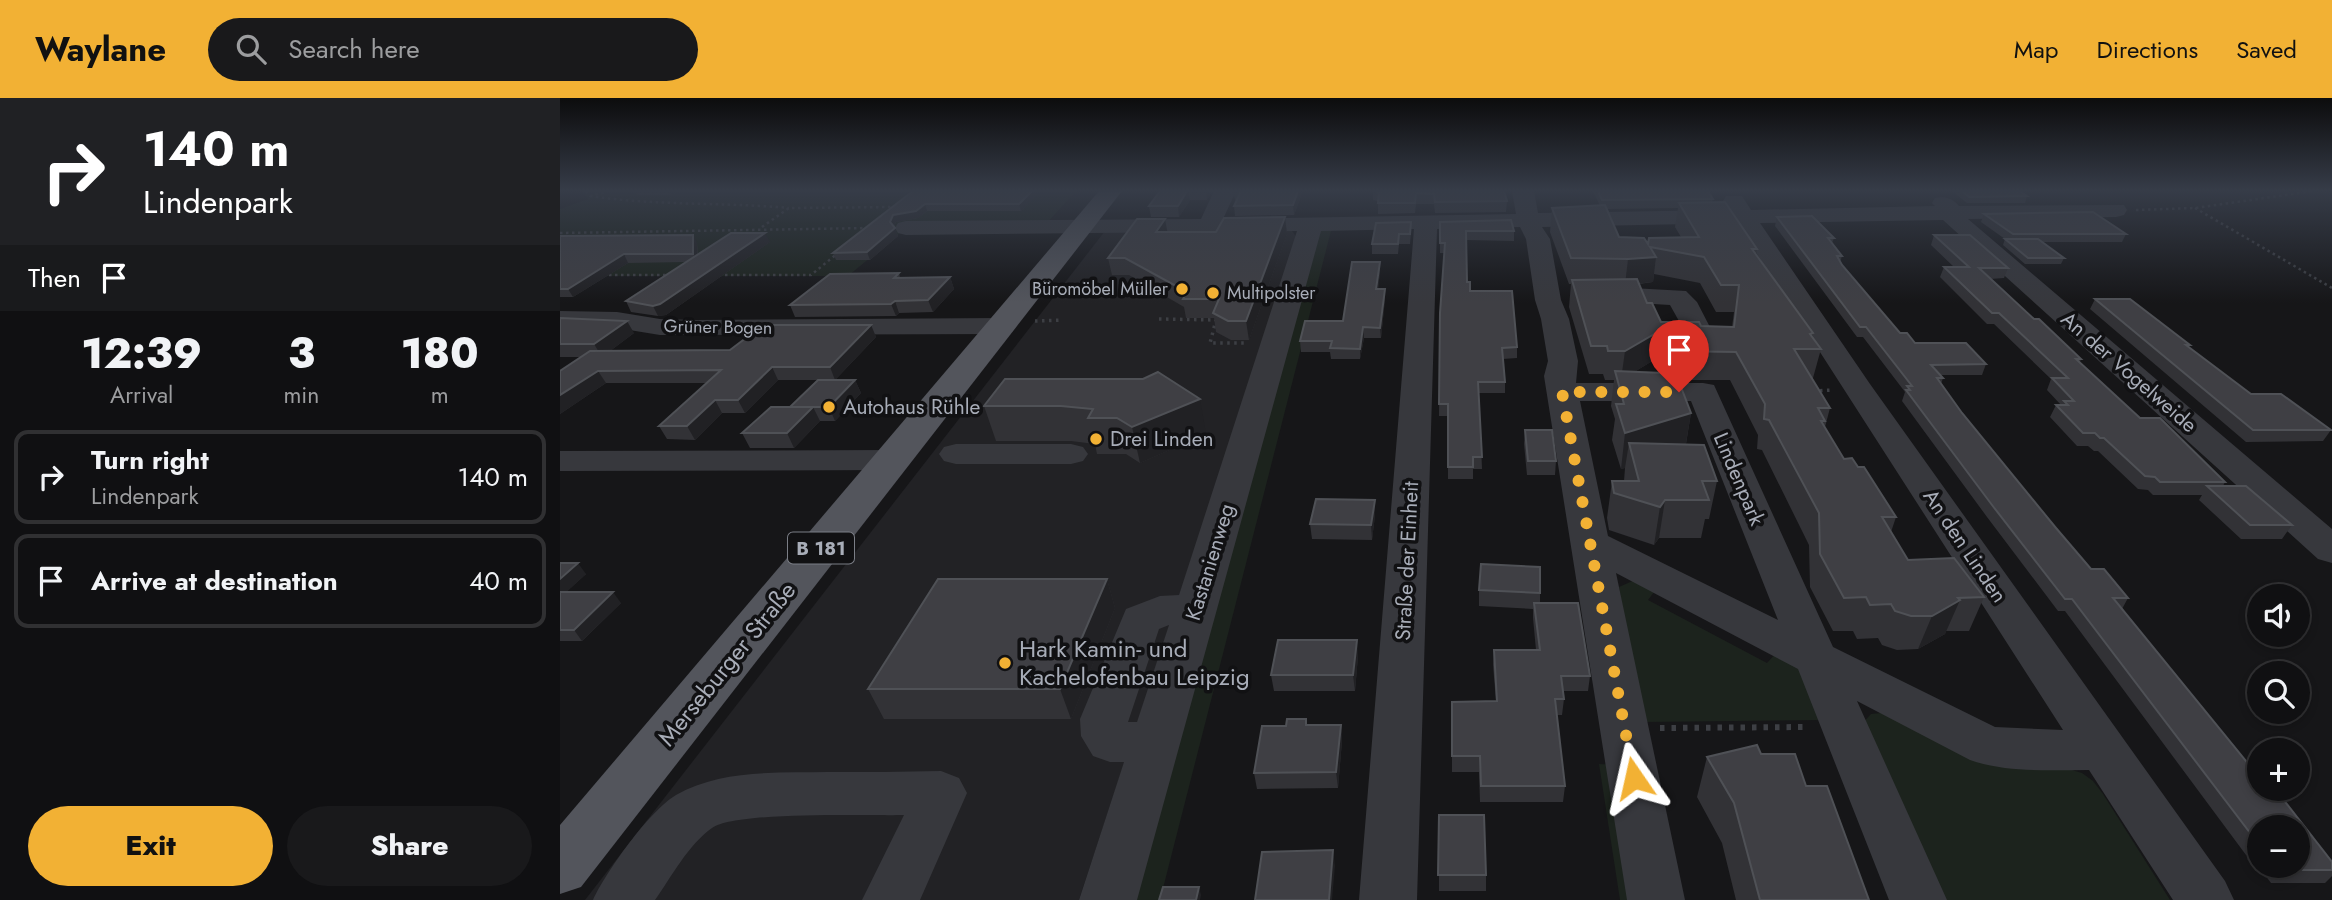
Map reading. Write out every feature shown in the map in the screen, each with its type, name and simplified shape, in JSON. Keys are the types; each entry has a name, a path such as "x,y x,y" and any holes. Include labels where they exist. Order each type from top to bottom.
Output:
{"main road":[{"name":"Merseburger Straße","path":"560,868 1080,228"}],"street":[{"name":"Kastanienweg","path":"1108,900 1156,742 1110,741 1105,736 1104,719 1142,620 1160,611 1196,609 1310,228"},
{"name":"Straße der Einheit","path":"1388,900 1426,228"},
{"path":"1531,228 1538,239 1563,361 1559,376 1656,900"},
{"name":"An den Linden","path":"1752,228 2205,900"},
{"name":"An der Vogelweide","path":"1963,228 2332,550"},
{"path":"1549,294 1671,295 1684,302 1699,333"},
{"name":"Grüner Bogen","path":"560,319 617,320 660,327 698,328 1002,326"},
{"path":"805,354 835,327"},
{"name":"Lindenpark","path":"1562,392 1703,392 1918,900"},
{"path":"957,454 1071,454"},
{"path":"560,461 893,460"},
{"path":"1592,544 1987,746 2014,750 2104,750"},
{"path":"622,900 671,833 693,812 719,800 778,795 941,793 891,900"}],"path":[{"path":"560,233 822,228"},
{"path":"859,236 868,228"},
{"path":"2230,228 2332,288"},
{"path":"714,275 811,275 840,251"},
{"path":"602,275 672,275"},
{"path":"1043,321 1062,320"},
{"path":"1159,320 1216,320 1210,343 1277,343"},
{"path":"1810,391 1858,389"},
{"path":"1625,729 1844,726"}],"shaded area":[{"path":"560,228 905,228 848,276 560,276"},
{"path":"1290,228 1297,238 1079,900 585,900 1105,231"},
{"path":"1332,228 1160,900 1126,900 1317,235"},
{"path":"1637,579 1657,588 1648,600 1767,663 1778,651 1793,658 1824,720 1643,722 1619,587"},
{"path":"1881,713 2082,773 2093,781 2103,794 2170,900 1931,900 1861,725 1871,714"},
{"path":"1599,764 1619,765 1647,900 1620,900"}],"building":[{"path":"865,228 895,228 867,252 833,253"},
{"name":"Multipolster","path":"1130,228 1158,228 1156,232 1216,232 1218,228 1281,228 1246,321 1228,321 1213,313 1219,299 1183,299 1187,292 1125,258 1108,258"},
{"path":"1375,228 1410,228 1410,234 1399,234 1398,244 1372,244"},
{"path":"1440,228 1513,228 1514,231 1466,231 1467,282 1470,282 1470,291 1512,291 1517,347 1502,348 1505,382 1478,382 1482,457 1473,457 1473,467 1448,467 1448,404 1439,404 1440,313 1445,243 1440,243"},
{"path":"1560,228 1615,228 1619,237 1644,238 1648,244 1649,238 1699,237 1694,228 1743,228 1757,249 1752,249 1813,333 1810,334 1821,349 1794,349 1830,408 1818,408 1825,421 1821,421 1844,459 1852,458 1858,467 1864,467 1896,517 1882,517 1908,560 1954,558 1984,597 1958,598 1960,600 1932,616 1911,616 1895,611 1891,604 1870,605 1866,597 1844,598 1820,554 1819,513 1769,420 1764,419 1765,404 1736,352 1671,351 1663,329 1625,351 1608,351 1607,346 1591,346 1572,280 1637,279 1647,303 1652,303 1661,322 1699,322 1701,326 1734,327 1739,285 1721,285 1704,257 1650,247 1656,257 1571,258"},
{"path":"1786,228 1824,228 1834,238 1828,238 1842,256 1837,256 1842,265 1900,333 1907,333 1915,343 1966,343 1986,364 1931,365 1943,378 1937,378 1962,413 2056,528 2091,569 2104,569 2128,598 2113,598 2247,762 2247,801 2284,801 2295,815 2247,815 2247,829 2072,599 2065,599 1992,505 1906,390 1910,390 1907,386 1912,386 1866,327 1860,327"},
{"path":"2005,228 2118,228 2126,234 2013,234"},
{"path":"731,233 765,233 660,304 653,306 626,301"},
{"path":"693,235 693,254 624,254 568,289 560,289 560,236"},
{"path":"1934,235 1970,235 2008,268 1979,268 2034,319 2039,319 2081,359 2076,359 2140,418 2160,418 2225,482 2160,482 2155,477 2145,476 2104,438 2095,433 2083,433 2056,405 2068,405 2064,401 2074,401 2052,378 2068,378 1999,313 1992,313 1944,267 1969,267"},
{"path":"2005,239 2038,239 2064,258 2028,258"},
{"path":"1352,262 1380,262 1376,289 1385,289 1380,328 1363,327 1360,349 1330,348 1332,341 1300,341 1305,321 1343,321"},
{"path":"899,273 894,278 950,277 928,300 895,301 891,304 790,305 830,274"},
{"path":"2095,299 2130,299 2251,394 2281,394 2331,430 2253,430"},
{"path":"560,318 627,321 594,344 560,344"},
{"path":"763,325 871,325 830,367 772,367 738,400 715,400 687,426 659,426 721,370 598,371 560,395 560,371 590,351 730,350"},
{"path":"1615,371 1664,373 1679,382 1691,413 1625,433 1616,404 1624,404"},
{"path":"1158,372 1200,399 1132,427 1117,418 1088,418 1093,409 1061,406 984,406 1005,379 1143,379"},
{"path":"818,380 855,380 829,407 790,407"},
{"path":"771,407 813,407 787,433 742,433"},
{"path":"1525,430 1552,430 1556,461 1528,461"},
{"path":"1629,443 1704,445 1717,481 1702,481 1709,500 1665,500 1660,507 1614,493 1612,481 1639,481"},
{"path":"2207,486 2246,486 2292,525 2250,525"},
{"path":"1316,499 1375,500 1371,525 1310,524"},
{"path":"560,563 578,563 560,579"},
{"path":"1481,564 1540,567 1540,593 1479,590"},
{"name":"Hark Kamin- und Kachelofenbau Leipzig","path":"938,579 1107,579 1060,689 868,689"},
{"path":"560,592 613,592 574,630 560,630"},
{"path":"1534,603 1578,603 1590,676 1561,676 1564,699 1555,699 1565,786 1481,786 1480,756 1452,756 1452,702 1497,701 1494,650 1540,650"},
{"path":"1278,640 1357,640 1353,675 1271,675"},
{"path":"1287,719 1306,719 1306,725 1341,725 1336,772 1254,773 1262,726 1286,726"},
{"path":"1757,745 1761,754 1795,754 1806,786 1827,786 1869,900 1760,900 1734,803 1707,757"},
{"path":"1439,815 1484,815 1486,875 1438,875"},
{"path":"2310,834 2332,862 2332,870 2310,870"},
{"path":"1333,850 1329,900 1255,900 1262,852"},
{"path":"1163,887 1199,887 1196,900 1159,900"}],"place":[{"name":"Büromöbel Müller","path":"1182,289"},
{"name":"Multipolster","path":"1213,293"},
{"name":"Autohaus Rühle","path":"829,407"},
{"name":"Drei Linden","path":"1096,439"},
{"name":"Hark Kamin- und Kachelofenbau Leipzig","path":"1005,663"}],"route":[{"path":"1634,778 1562,392 1679,392"}]}
